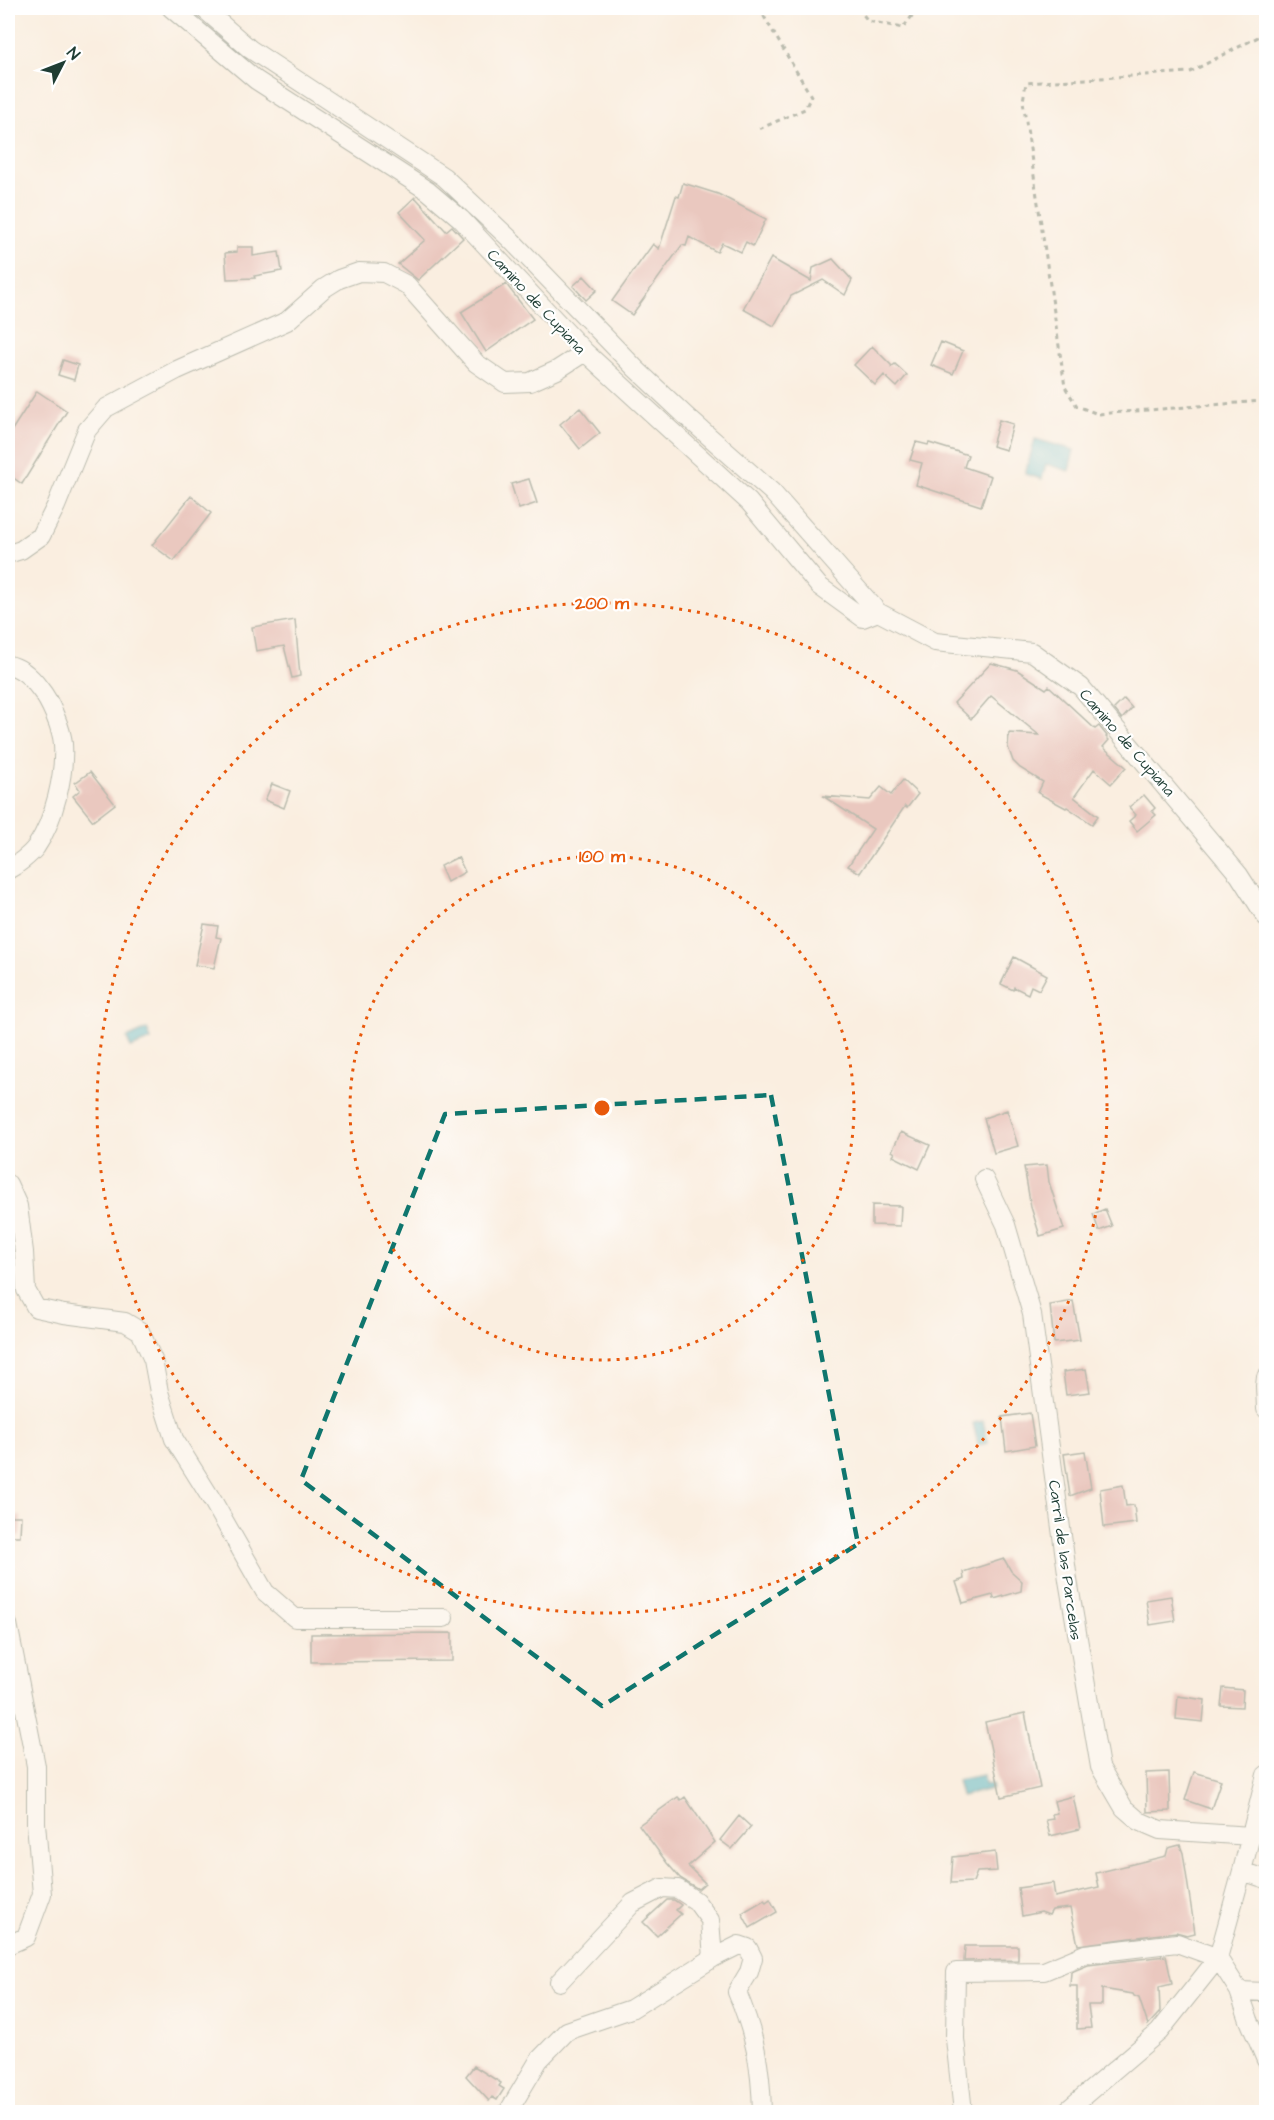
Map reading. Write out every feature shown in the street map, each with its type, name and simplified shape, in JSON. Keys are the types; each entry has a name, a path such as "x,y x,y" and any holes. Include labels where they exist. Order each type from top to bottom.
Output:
{"street":[{"name":"Camino de Cupiana","path":"171,8 256,80 428,192 461,219 585,352 749,502 819,585 863,618 878,612"},
{"name":"Camino de Cupiana","path":"203,8 250,49 444,177 510,239 636,369 772,492 878,612 935,642 1032,652 1082,687 1239,875 1266,917"},
{"path":"8,554 21,550 41,536 56,506 87,430 106,408 177,370 287,321 323,289 339,279 359,272 384,273 407,285 476,363 505,383 530,382 585,352"},
{"path":"8,665 15,666 33,680 48,699 63,742 62,768 54,810 36,848 8,870"},
{"name":"Carril de las Parcelas","path":"984,1179 1006,1225 1032,1314 1068,1580 1100,1767 1124,1808 1139,1821 1160,1830 1251,1836"},
{"path":"8,1184 18,1206 26,1290 36,1308 124,1322 140,1331 153,1360 159,1392 174,1439 265,1592 295,1618 444,1618"},
{"path":"1266,1377 1266,1409"},
{"path":"8,1624 36,1766 36,1823 42,1894 26,1937 8,1945"},
{"path":"1065,2112 1159,2032 1218,1958 1266,1775"},
{"path":"1242,1871 1266,1879"},
{"path":"559,1982 633,1903 662,1888 678,1889 696,1901 710,1920 713,1958"},
{"path":"963,2112 955,2039 956,1972 1044,1971 1085,1954 1177,1943 1218,1958 1239,1991 1266,2060"},
{"path":"508,2112 539,2060 567,2031 632,2009 713,1958 739,1945 748,1948 753,1958 749,1972 737,1992 750,2024 759,2059 762,2112"},
{"path":"1239,1991 1266,1992"}],"path":[{"path":"759,8 811,96 805,109 759,129"},
{"path":"858,8 868,21 903,28 918,8"},
{"path":"1266,33 1190,72 1026,83 1023,101 1065,387 1077,406 1098,414 1262,401 1266,403"}],"highlighted area":[{"path":"771,1095 858,1544 602,1706 301,1480 445,1114"}],"water":[{"path":"1035,439 1074,450 1069,471 1046,464 1042,479 1025,474"},
{"path":"147,1029 151,1040 131,1048 127,1038"},
{"path":"983,1421 988,1443 978,1445 973,1423"},
{"path":"983,1775 984,1785 992,1784 992,1789 961,1796 957,1780"}],"building":[{"path":"683,183 718,194 766,219 753,246 746,242 741,252 722,243 717,252 689,237 686,246 682,245 632,315 612,301 653,244 659,249 676,196 679,197"},
{"path":"415,197 446,231 452,226 463,238 418,280 398,264 425,240 399,212"},
{"path":"237,247 253,247 253,256 279,252 282,271 254,276 255,278 227,279 225,253 237,252"},
{"path":"771,258 811,281 813,268 833,259 852,280 845,295 823,280 791,296 774,326 743,309"},
{"path":"584,276 597,290 586,300 573,286"},
{"path":"506,284 533,319 486,352 461,312"},
{"path":"941,342 963,351 953,374 931,365"},
{"path":"872,346 892,366 890,368 895,364 907,375 897,387 884,375 875,385 854,365"},
{"path":"63,360 78,365 74,380 58,375"},
{"path":"37,391 67,411 22,484 8,474 8,436"},
{"path":"580,408 600,433 580,449 560,424"},
{"path":"999,420 1013,424 1006,450 992,446"},
{"path":"916,442 928,445 929,443 968,455 964,467 991,476 981,506 916,485 922,463 910,460"},
{"path":"529,479 537,503 519,509 511,484"},
{"path":"191,496 211,513 174,561 152,545"},
{"path":"295,620 300,676 292,678 284,646 256,651 252,627"},
{"path":"991,663 1017,670 1046,689 1049,686 1095,729 1099,726 1107,736 1109,740 1103,747 1126,767 1111,784 1094,769 1074,797 1098,816 1092,824 1067,807 1038,793 1043,782 1013,761 1008,747 1009,733 1039,735 991,696 971,719 954,703"},
{"path":"1124,699 1132,708 1122,719 1114,709"},
{"path":"90,772 115,804 93,821 73,796 80,790 75,783"},
{"path":"903,780 918,794 907,808 905,806 860,873 848,866 873,829 823,796 870,800 881,787 891,795"},
{"path":"272,784 290,791 284,808 265,800"},
{"path":"1144,795 1155,808 1152,811 1156,815 1137,831 1129,821 1136,815 1129,807"},
{"path":"458,857 465,872 447,882 440,866"},
{"path":"204,924 218,926 216,937 221,938 214,968 195,965"},
{"path":"1014,957 1047,975 1039,990 1031,986 1028,994 1001,984"},
{"path":"1007,1110 1018,1146 994,1153 984,1118"},
{"path":"901,1132 930,1145 919,1169 893,1156 895,1153 892,1151"},
{"path":"1047,1165 1049,1182 1064,1229 1040,1236 1031,1207 1024,1167"},
{"path":"872,1205 901,1206 900,1226 872,1225"},
{"path":"1105,1209 1112,1226 1099,1231 1093,1214"},
{"path":"1073,1301 1080,1340 1054,1343 1050,1305"},
{"path":"1086,1369 1090,1392 1066,1395 1063,1372"},
{"path":"1030,1413 1035,1446 1006,1451 1002,1417"},
{"path":"1085,1451 1091,1488 1070,1496 1064,1454"},
{"path":"1123,1485 1126,1506 1134,1505 1136,1523 1104,1527 1100,1489"},
{"path":"8,1516 21,1516 20,1536 8,1536"},
{"path":"1004,1559 1011,1571 1022,1581 1021,1591 994,1599 993,1595 963,1603 956,1582 964,1579 963,1572"},
{"path":"1171,1596 1175,1621 1150,1625 1146,1600"},
{"path":"452,1633 452,1661 311,1662 311,1634"},
{"path":"1223,1688 1243,1690 1242,1707 1221,1706"},
{"path":"1178,1696 1205,1700 1203,1722 1176,1719"},
{"path":"1025,1713 1040,1788 1001,1797 985,1722"},
{"path":"1169,1772 1170,1811 1147,1812 1146,1773"},
{"path":"1194,1772 1221,1780 1211,1809 1185,1800"},
{"path":"1073,1796 1080,1829 1050,1836 1046,1820 1053,1819 1052,1814 1057,1813 1054,1801"},
{"path":"678,1797 681,1800 685,1797 715,1842 688,1866 705,1883 698,1889 680,1878 639,1825"},
{"path":"739,1816 751,1827 732,1849 720,1840"},
{"path":"1180,1845 1195,1933 1187,1935 1176,1932 1078,1945 1070,1908 1052,1910 1049,1915 1041,1912 1022,1916 1018,1888 1053,1883 1055,1897 1099,1887 1096,1873 1166,1856 1168,1848"},
{"path":"995,1852 997,1871 977,1872 973,1882 951,1883 953,1857"},
{"path":"770,1899 777,1912 750,1928 742,1913"},
{"path":"667,1900 674,1900 681,1905 676,1910 681,1914 657,1936 643,1922"},
{"path":"965,1946 1018,1946 1018,1960 964,1961"},
{"path":"1166,1956 1172,1984 1159,1987 1160,2012 1148,2025 1139,1998 1133,1994 1102,1989 1102,2005 1088,2005 1091,2028 1077,2029 1077,1986 1070,1986 1071,1972 1088,1965"},
{"path":"474,2066 501,2083 499,2086 504,2089 497,2100 492,2097 489,2101 466,2076"}]}
